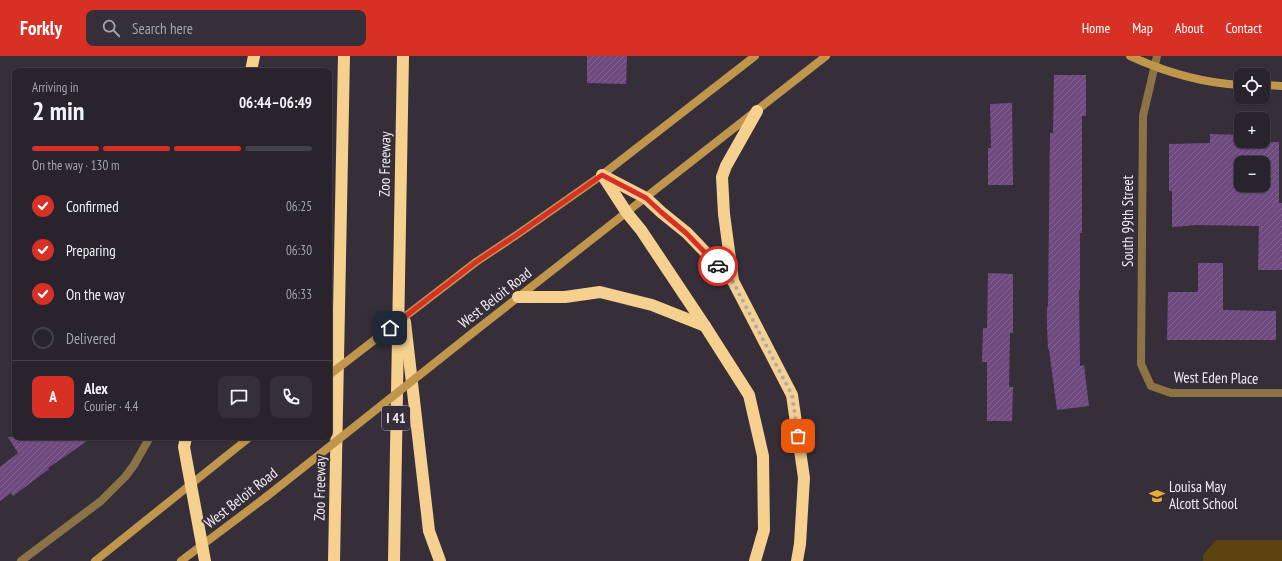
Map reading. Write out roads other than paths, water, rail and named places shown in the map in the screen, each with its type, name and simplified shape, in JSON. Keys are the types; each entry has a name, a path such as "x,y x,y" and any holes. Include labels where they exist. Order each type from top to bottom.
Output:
{"highway":[{"path":"252,68 254,56"},
{"name":"Zoo Freeway","path":"334,561 344,56"},
{"name":"Zoo Freeway","path":"394,561 403,56"},
{"path":"733,282 724,214 722,177 726,166 757,111"},
{"path":"602,175 646,198 686,233 733,282 792,395 804,478 800,544 797,561"},
{"path":"602,175 641,230 749,395 763,456 764,530 756,561"},
{"path":"399,275 429,531 440,561"},
{"path":"518,297 565,297 600,292 652,305 705,326"},
{"path":"185,440 184,447 190,485 205,561"}],"main road":[{"path":"332,373 476,262 602,175 755,56"},
{"name":"West Beloit Road","path":"181,561 266,497 518,297 826,56"},
{"path":"1130,56 1154,67 1203,80 1234,84"},
{"path":"1270,85 1282,86"},
{"path":"96,561 246,440"}],"street":[{"name":"South 99th Street","path":"1151,386 1141,364 1142,124 1157,56"},
{"name":"West Eden Place","path":"1151,386 1171,393 1282,393"},
{"path":"21,561 101,500 125,477 134,465 148,440"}],"place":[{"name":"Louisa May Alcott School","path":"1157,496"}]}
